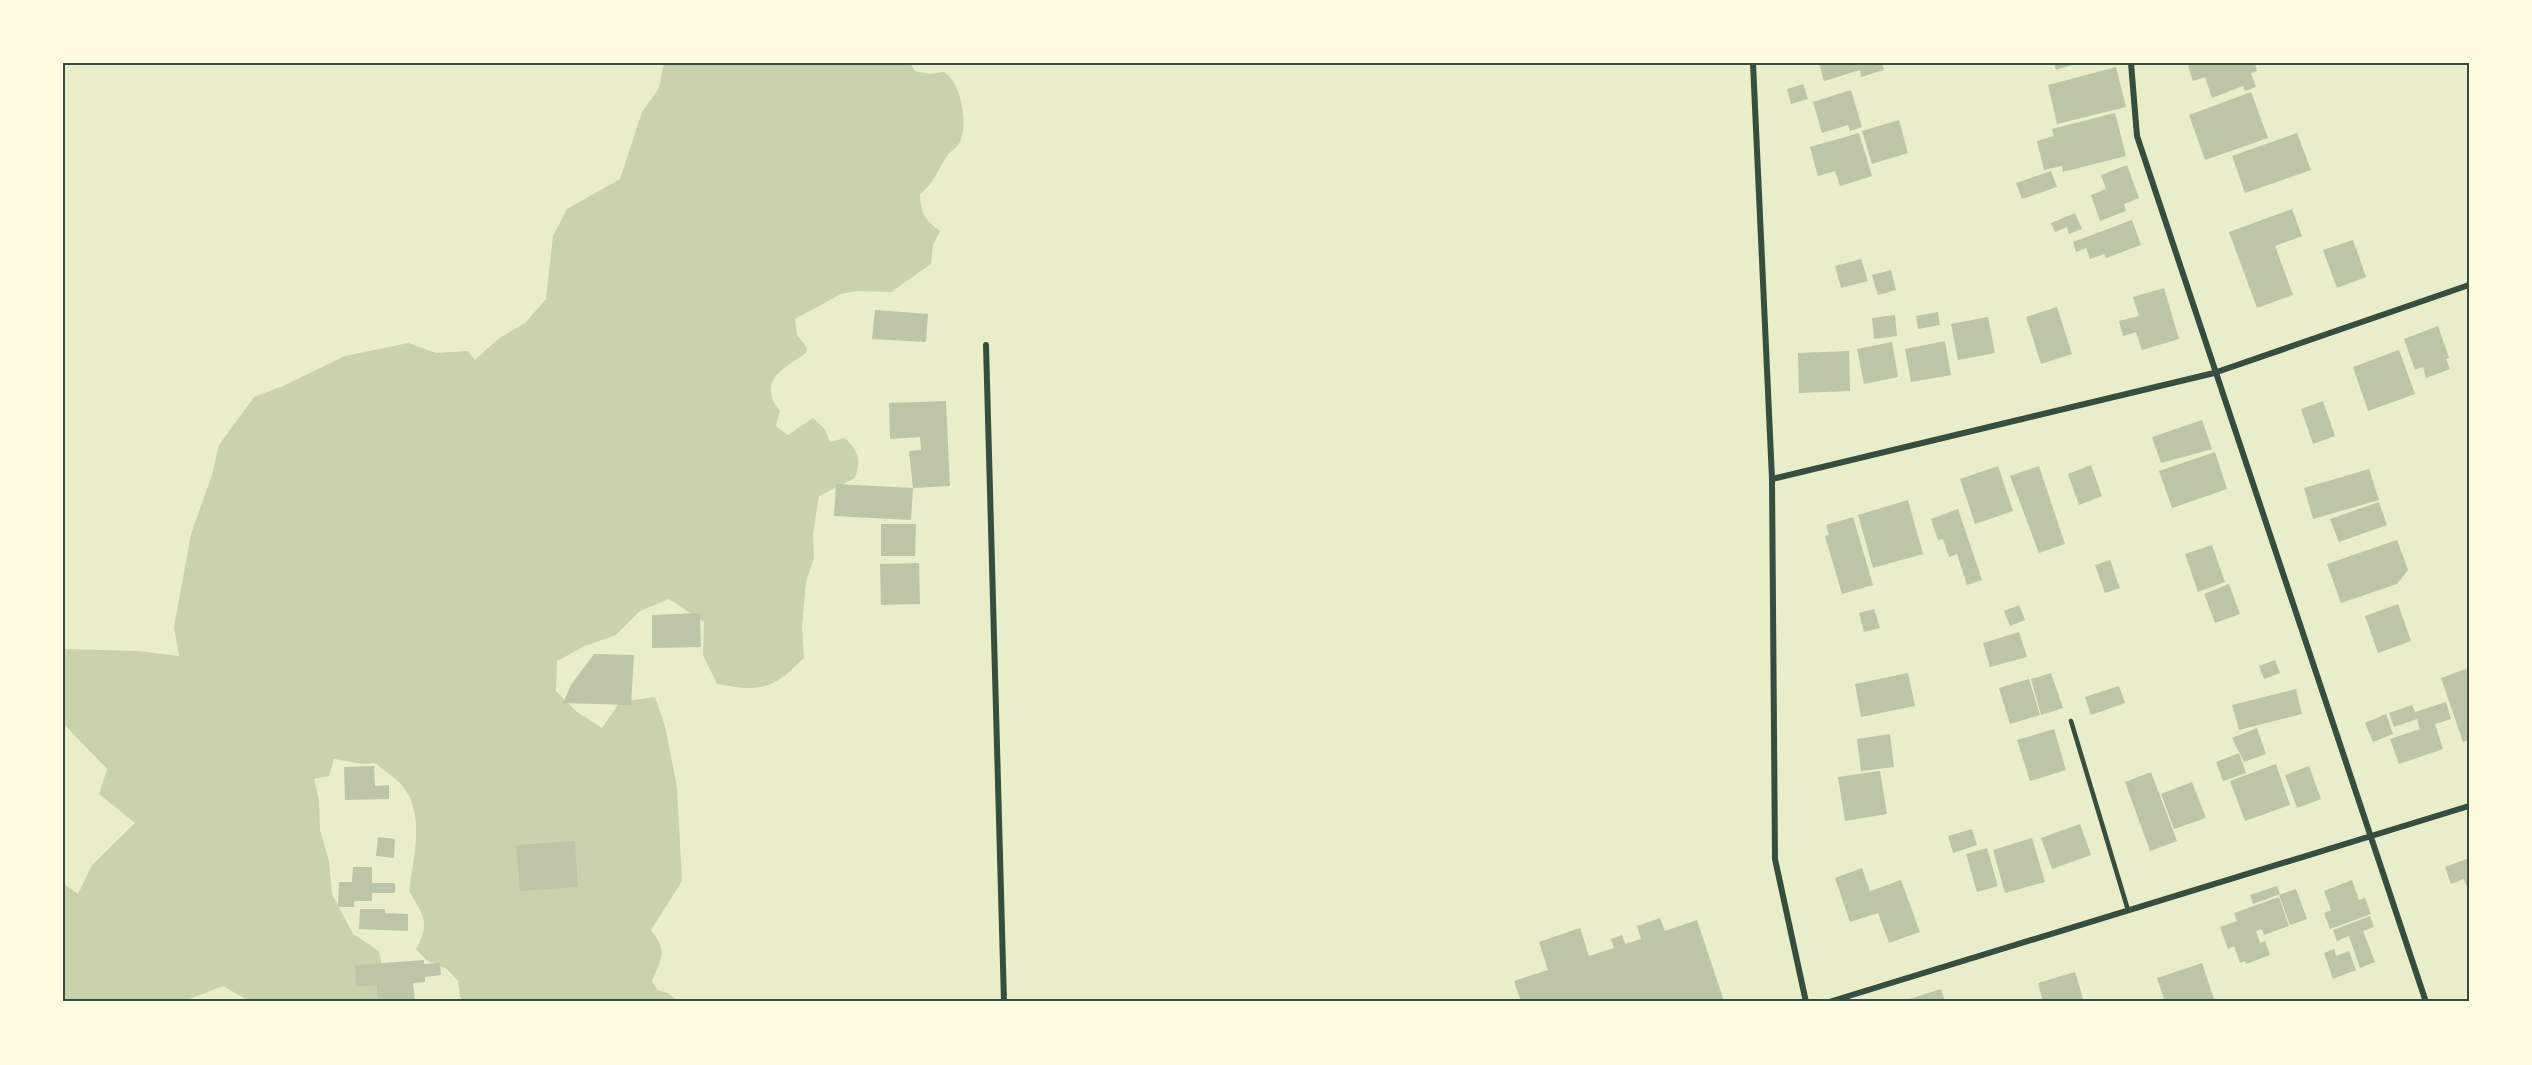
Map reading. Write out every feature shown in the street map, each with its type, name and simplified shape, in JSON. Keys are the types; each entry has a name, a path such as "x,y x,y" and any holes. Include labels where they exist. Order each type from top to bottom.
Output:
{"street":[{"path":"1753,63 1772,479 1775,859 1806,1002"},
{"path":"2131,63 2136,136 2426,1002"},
{"path":"1772,479 2214,373 2469,285"},
{"path":"986,345 1004,1002"},
{"path":"1829,1002 2469,806"}],"lane":[{"path":"2071,721 2128,910"}],"green space":[{"path":"664,63 910,63 915,71 929,74 944,72 959,94 963,115 959,144 948,154 932,181 920,194 924,215 940,231 933,245 931,264 891,292 856,291 841,294 795,319 797,335 807,348 806,353 781,370 772,384 773,401 780,411 776,426 788,435 813,418 824,428 830,442 845,438 858,456 855,478 819,496 813,534 814,558 806,582 802,626 804,658 783,677 765,686 745,688 717,684 703,655 704,622 669,599 640,611 616,635 585,646 557,661 556,691 577,712 602,728 620,702 655,697 665,726 677,787 682,881 651,930 660,944 662,955 652,981 657,990 668,993 679,1002 464,1002 460,997 458,981 447,969 426,960 416,949 421,940 424,925 421,913 409,891 415,850 416,821 408,795 400,783 375,763 363,764 334,759 329,776 314,779 319,800 320,830 329,861 332,894 353,934 379,951 386,986 394,1002 251,1002 223,986 182,1002 63,1002 63,883 78,894 92,865 135,823 99,794 107,769 63,723 63,649 138,651 179,656 174,627 191,534 212,475 219,445 254,397 283,386 345,356 408,343 436,353 468,351 475,360 498,339 525,323 546,299 553,236 567,209 620,179 642,112 659,88"}],"building":[{"path":"1819,63 1882,63 1884,70 1861,77 1860,70 1824,81"},
{"path":"2054,63 2075,63 2075,64 2056,70"},
{"path":"2198,63 2255,63 2257,71 2251,73 2256,87 2245,91 2243,86 2212,98 2205,77 2193,81 2188,66"},
{"path":"2116,67 2126,107 2057,124 2048,85"},
{"path":"1803,84 1808,99 1791,104 1787,89"},
{"path":"1851,90 1862,127 1850,131 1848,125 1822,133 1813,102"},
{"path":"2251,92 2268,138 2205,160 2189,115"},
{"path":"2115,113 2126,156 2063,172 2062,166 2044,170 2037,141 2054,136 2052,129"},
{"path":"1899,120 1908,153 1872,164 1862,131"},
{"path":"1859,133 1872,176 1840,186 1835,171 1818,176 1810,147"},
{"path":"2297,133 2311,170 2245,193 2232,156"},
{"path":"2127,165 2139,198 2124,204 2126,211 2100,221 2091,195 2106,189 2101,175"},
{"path":"2051,171 2057,187 2022,199 2016,183"},
{"path":"2292,209 2302,236 2275,246 2293,295 2257,308 2229,232"},
{"path":"2075,213 2082,229 2069,234 2067,227 2055,232 2051,223"},
{"path":"2132,220 2141,245 2106,258 2104,254 2090,259 2086,248 2076,252 2073,242"},
{"path":"2353,240 2366,277 2337,288 2323,250"},
{"path":"1861,259 1868,281 1841,288 1835,266"},
{"path":"1891,270 1896,290 1878,295 1872,275"},
{"path":"2164,288 2179,339 2142,350 2136,332 2123,336 2119,321 2139,316 2133,297"},
{"path":"2057,307 2072,354 2041,364 2026,317"},
{"path":"875,310 928,314 926,342 872,339"},
{"path":"1938,312 1940,325 1918,329 1916,316"},
{"path":"1895,315 1897,336 1874,339 1872,318"},
{"path":"1988,317 1995,353 1958,360 1951,324"},
{"path":"2438,326 2449,358 2446,359 2450,369 2426,378 2423,367 2415,370 2404,339"},
{"path":"1945,341 1951,375 1911,382 1905,349"},
{"path":"1892,342 1898,377 1864,384 1857,349"},
{"path":"2399,350 2415,394 2368,411 2353,367"},
{"path":"1849,351 1850,391 1799,393 1798,353"},
{"path":"946,401 950,486 913,488 909,451 921,450 920,437 890,439 889,403"},
{"path":"2323,401 2335,436 2313,444 2301,409"},
{"path":"2202,420 2212,449 2161,463 2152,437"},
{"path":"2215,452 2227,489 2172,508 2159,471"},
{"path":"2091,465 2102,496 2079,505 2068,474"},
{"path":"1998,466 2013,511 1975,524 1960,479"},
{"path":"2039,466 2065,544 2039,553 2010,476"},
{"path":"2369,469 2379,500 2313,519 2304,488"},
{"path":"836,484 913,488 911,520 834,516"},
{"path":"1908,500 1923,554 1873,568 1858,515"},
{"path":"2379,502 2387,525 2339,542 2330,519"},
{"path":"1958,509 1982,580 1967,585 1957,554 1949,557 1943,539 1938,540 1931,519"},
{"path":"1853,517 1873,585 1842,594 1825,536 1829,535 1826,525"},
{"path":"881,524 916,524 915,556 881,556"},
{"path":"2397,540 2408,570 2397,584 2341,603 2327,564"},
{"path":"2212,545 2225,582 2198,592 2185,554"},
{"path":"2110,560 2120,588 2105,593 2095,565"},
{"path":"919,563 920,604 881,605 880,564"},
{"path":"2229,584 2240,614 2215,623 2204,594"},
{"path":"2398,604 2411,641 2378,653 2365,616"},
{"path":"2019,605 2025,620 2010,626 2004,611"},
{"path":"1874,609 1880,628 1864,632 1859,613"},
{"path":"700,613 701,647 652,648 652,615"},
{"path":"2019,632 2027,657 1990,667 1983,643"},
{"path":"594,654 634,655 631,705 563,703 571,685"},
{"path":"2275,660 2280,673 2264,679 2259,666"},
{"path":"2466,669 2469,678 2469,740 2463,742 2441,678"},
{"path":"1908,673 1915,706 1861,717 1855,684"},
{"path":"2051,673 2063,708 2041,715 2031,679"},
{"path":"2029,679 2040,715 2010,724 1999,688"},
{"path":"2119,686 2125,703 2091,715 2085,697"},
{"path":"2296,689 2302,714 2239,730 2232,705"},
{"path":"2446,702 2451,719 2435,724 2443,749 2399,764 2390,739 2420,729 2417,719 2394,727 2389,713 2412,705 2415,712"},
{"path":"2386,714 2393,734 2373,742 2365,723"},
{"path":"2257,728 2266,754 2244,762 2232,738"},
{"path":"2054,729 2066,770 2030,781 2017,740"},
{"path":"1890,734 1894,767 1861,771 1857,739"},
{"path":"2239,753 2246,773 2223,781 2216,762"},
{"path":"2276,764 2290,805 2245,821 2230,781"},
{"path":"374,766 375,786 389,785 389,799 345,800 344,767"},
{"path":"2309,766 2321,799 2297,808 2285,775"},
{"path":"1880,771 1887,814 1845,821 1838,777"},
{"path":"2151,772 2177,841 2150,851 2125,782"},
{"path":"2192,782 2206,818 2174,829 2161,794"},
{"path":"2080,824 2091,855 2052,869 2041,838"},
{"path":"1972,829 1977,845 1953,853 1948,836"},
{"path":"378,837 395,839 394,858 376,856"},
{"path":"2032,838 2045,882 2005,893 1993,850"},
{"path":"575,841 578,887 520,891 516,845"},
{"path":"1987,848 1998,886 1977,892 1966,854"},
{"path":"2469,858 2469,893 2464,879 2451,884 2445,867"},
{"path":"353,867 372,867 372,883 395,883 395,893 372,893 372,901 354,901 354,907 338,907 339,882 352,882"},
{"path":"1862,868 1870,891 1901,880 1920,932 1889,943 1878,913 1850,922 1835,878"},
{"path":"2352,880 2359,900 2365,898 2371,914 2330,929 2324,913 2331,910 2324,891"},
{"path":"2277,886 2280,894 2253,904 2250,895"},
{"path":"2296,889 2307,919 2290,925 2279,895"},
{"path":"2279,897 2289,926 2264,935 2262,929 2256,931 2260,943 2265,941 2270,955 2246,964 2245,961 2240,963 2234,946 2228,949 2220,927 2237,921 2234,913"},
{"path":"360,909 385,909 385,913 408,914 408,931 359,929"},
{"path":"2370,916 2374,927 2363,931 2375,962 2360,968 2349,936 2337,941 2333,930"},
{"path":"1660,918 1665,931 1697,920 1724,1001 1521,1002 1514,981 1548,970 1539,942 1580,928 1589,956 1614,948 1611,939 1622,935 1625,944 1641,939 1637,926"},
{"path":"2334,949 2336,956 2349,951 2356,970 2333,979 2324,953"},
{"path":"424,960 424,964 440,963 441,975 425,977 425,982 413,983 415,1002 378,1002 377,985 356,987 355,965"},
{"path":"2202,963 2215,1002 2165,1002 2157,978"},
{"path":"2075,972 2084,1002 2043,1002 2038,983"},
{"path":"1941,989 1945,1002 1910,1002 1910,999"}]}
